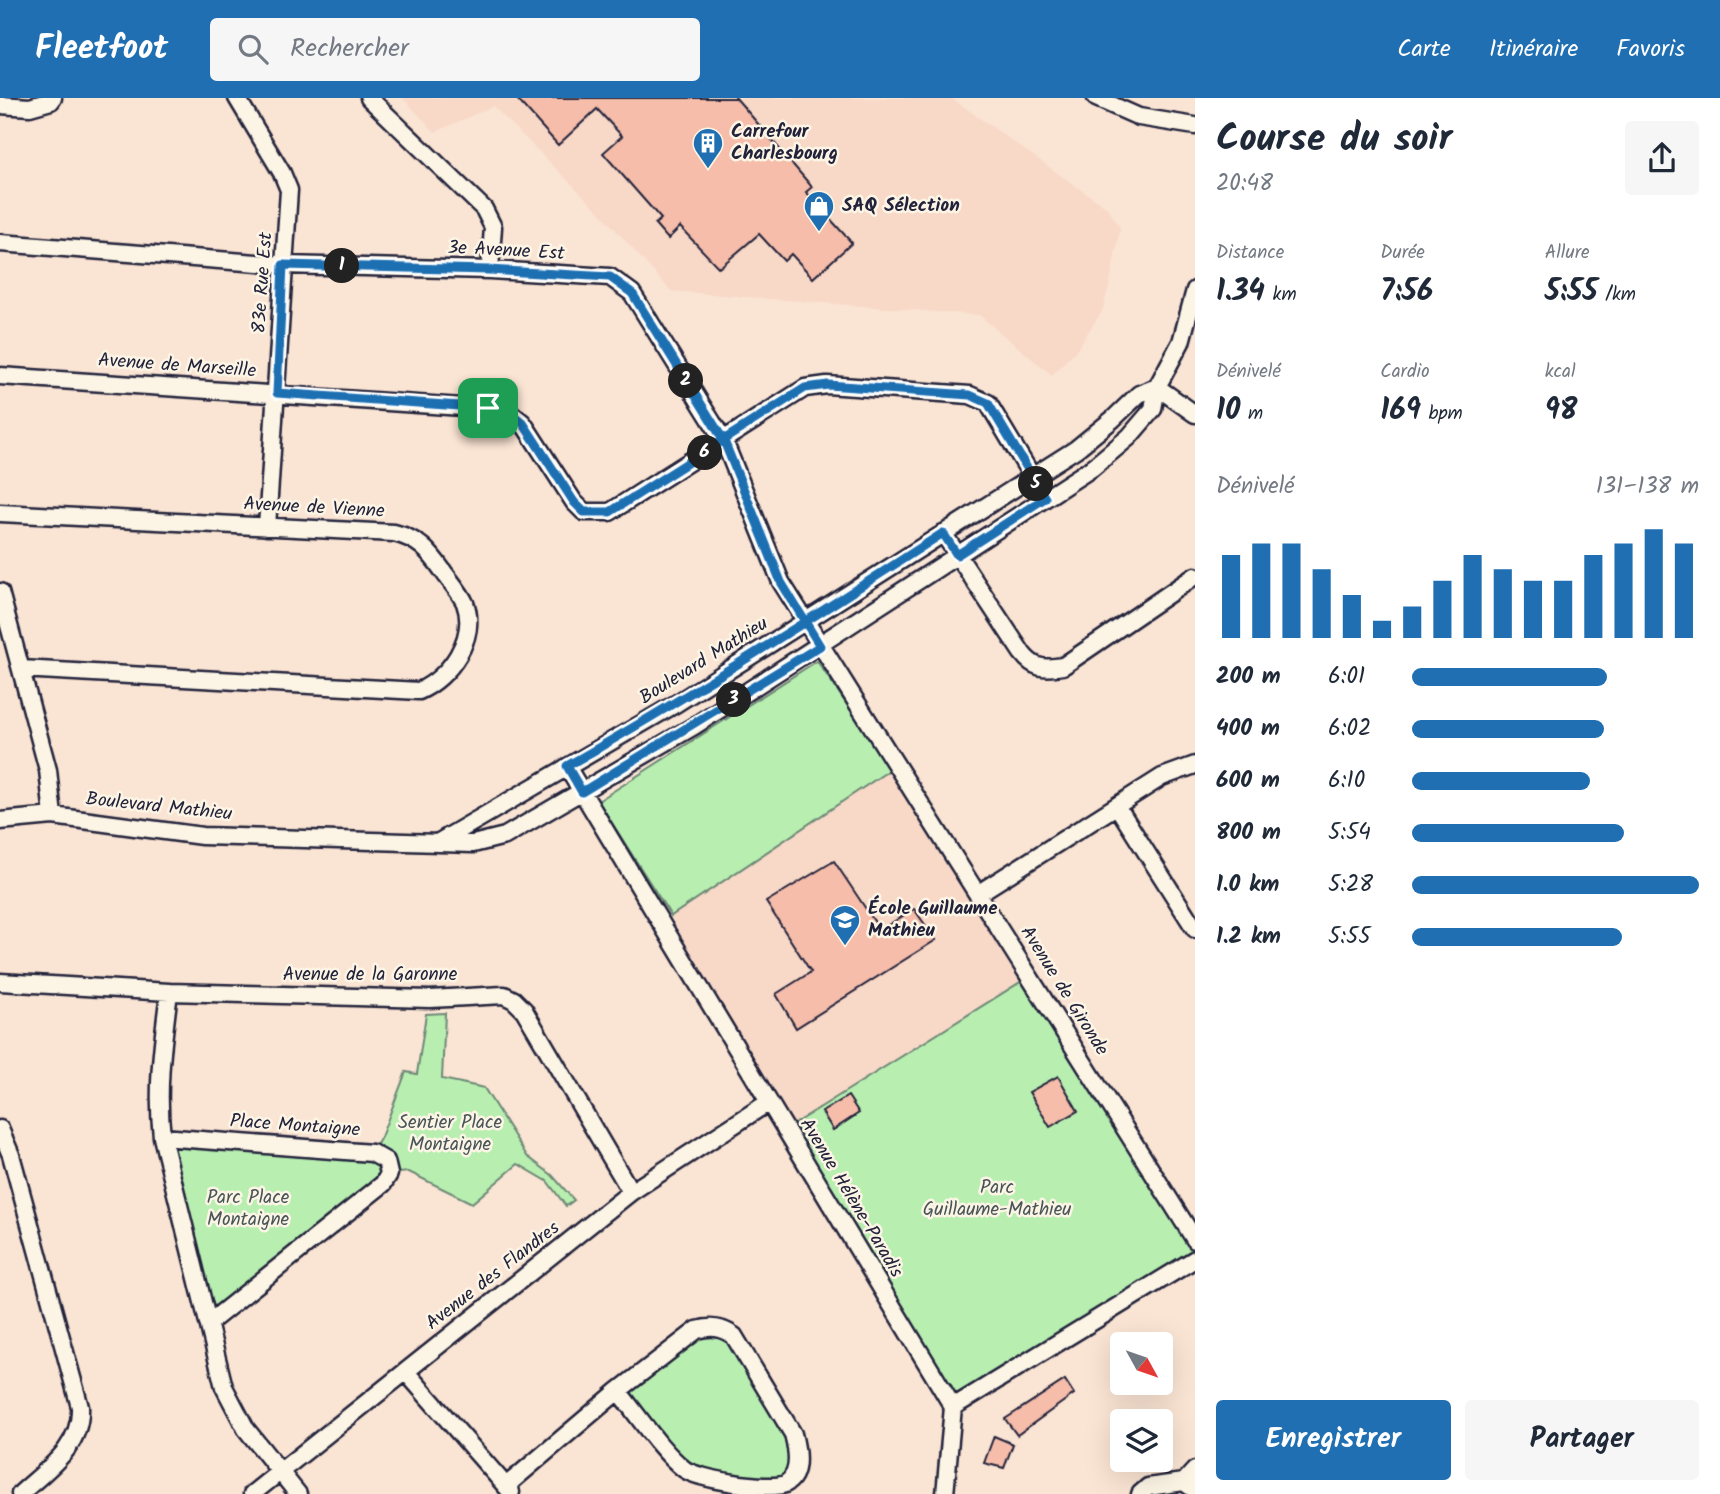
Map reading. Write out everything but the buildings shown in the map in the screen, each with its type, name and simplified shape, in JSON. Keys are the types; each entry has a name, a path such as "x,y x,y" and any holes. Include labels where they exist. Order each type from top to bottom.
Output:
{"street":[{"path":"0,105 30,107 53,98"},
{"name":"83e Rue Est","path":"237,98 282,173 289,190 290,211 283,265 267,527"},
{"path":"369,98 484,209 493,227 489,270"},
{"path":"1096,98 1139,117 1195,126"},
{"name":"3e Avenue Est","path":"0,243 283,265 489,270 610,277 632,293 724,441 781,582 806,622"},
{"name":"Boulevard Mathieu","path":"0,821 53,816 202,836 473,844 505,836 820,646 1092,468 1129,437 1153,409 1157,387 1181,342 1195,290"},
{"name":"Avenue de Marseille","path":"0,376 507,410 523,423 574,502 584,512 610,512 805,388 828,385 970,395 988,403 1045,498"},
{"path":"1157,387 1195,414"},
{"name":"Boulevard Mathieu","path":"439,842 677,704 1076,449 1139,394 1157,387"},
{"name":"Avenue de Vienne","path":"0,513 394,533 416,540 427,549 464,601 468,617 461,651 449,669 432,685 419,691 20,669"},
{"path":"943,533 1022,653 1038,668 1063,666 1195,576"},
{"path":"0,592 48,770 53,816"},
{"name":"Avenue de Gironde","path":"806,622 1195,1240"},
{"path":"979,893 1162,777 1195,765"},
{"name":"Avenue Hélène-Paradis","path":"567,766 953,1407"},
{"path":"1116,806 1195,929"},
{"name":"Avenue de la Garonne","path":"0,982 169,992 430,999 504,995 524,1010 632,1192"},
{"path":"169,992 159,1067 158,1103 162,1137 224,1387 246,1429 298,1494"},
{"name":"Avenue des Flandres","path":"252,1494 632,1192 769,1102"},
{"path":"0,1129 11,1155 80,1407 81,1422 66,1451 20,1494"},
{"name":"Place Montaigne","path":"162,1137 372,1153 386,1161 389,1174 383,1184 210,1322"},
{"path":"945,1494 953,1407 1195,1259"},
{"path":"406,1372 509,1490 618,1391 697,1330 707,1327 725,1330 734,1336 793,1434 796,1446 795,1471 791,1479 777,1485 733,1482 690,1473 677,1462 618,1391"},
{"path":"1140,1494 1148,1487 1191,1481"}],"shaded area":[{"path":"403,98 951,98 1107,208 1120,228 1102,311 1077,349 1052,375 979,315 671,291 597,209 493,106 435,132"},
{"path":"891,769 1030,976 784,1130 671,916"}],"green space":[{"path":"817,661 891,769 671,916 598,801"},
{"name":"Parc Guillaume-Mathieu","path":"1030,976 1195,1240 1195,1259 953,1407 784,1130"},
{"name":"Parc Place Montaigne","path":"445,1013 442,1079 484,1088 527,1156 552,1175 574,1200 566,1206 547,1181 518,1164 472,1203 409,1172 389,1174 210,1322 162,1137 372,1153 381,1137 406,1072 417,1074 426,1014"},
{"path":"697,1330 725,1330 796,1446 785,1484 697,1476 618,1391"}],"place":[{"name":"Carrefour Charlesbourg","path":"708,170"},
{"name":"SAQ Sélection","path":"819,233"},
{"name":"École Guillaume Mathieu","path":"845,947"}],"route":[{"path":"488,408 277,393 283,265 489,270 610,277 632,293 724,441 781,582 806,622 820,646 694,726 582,792 567,766 677,704 806,622 943,533 957,555 1045,498 988,403 970,395 828,385 805,388 724,441 610,512 584,512 574,502 523,423 507,410 488,408"}],"park label":[{"name":"Sentier Place Montaigne","path":"450,1134"}]}
